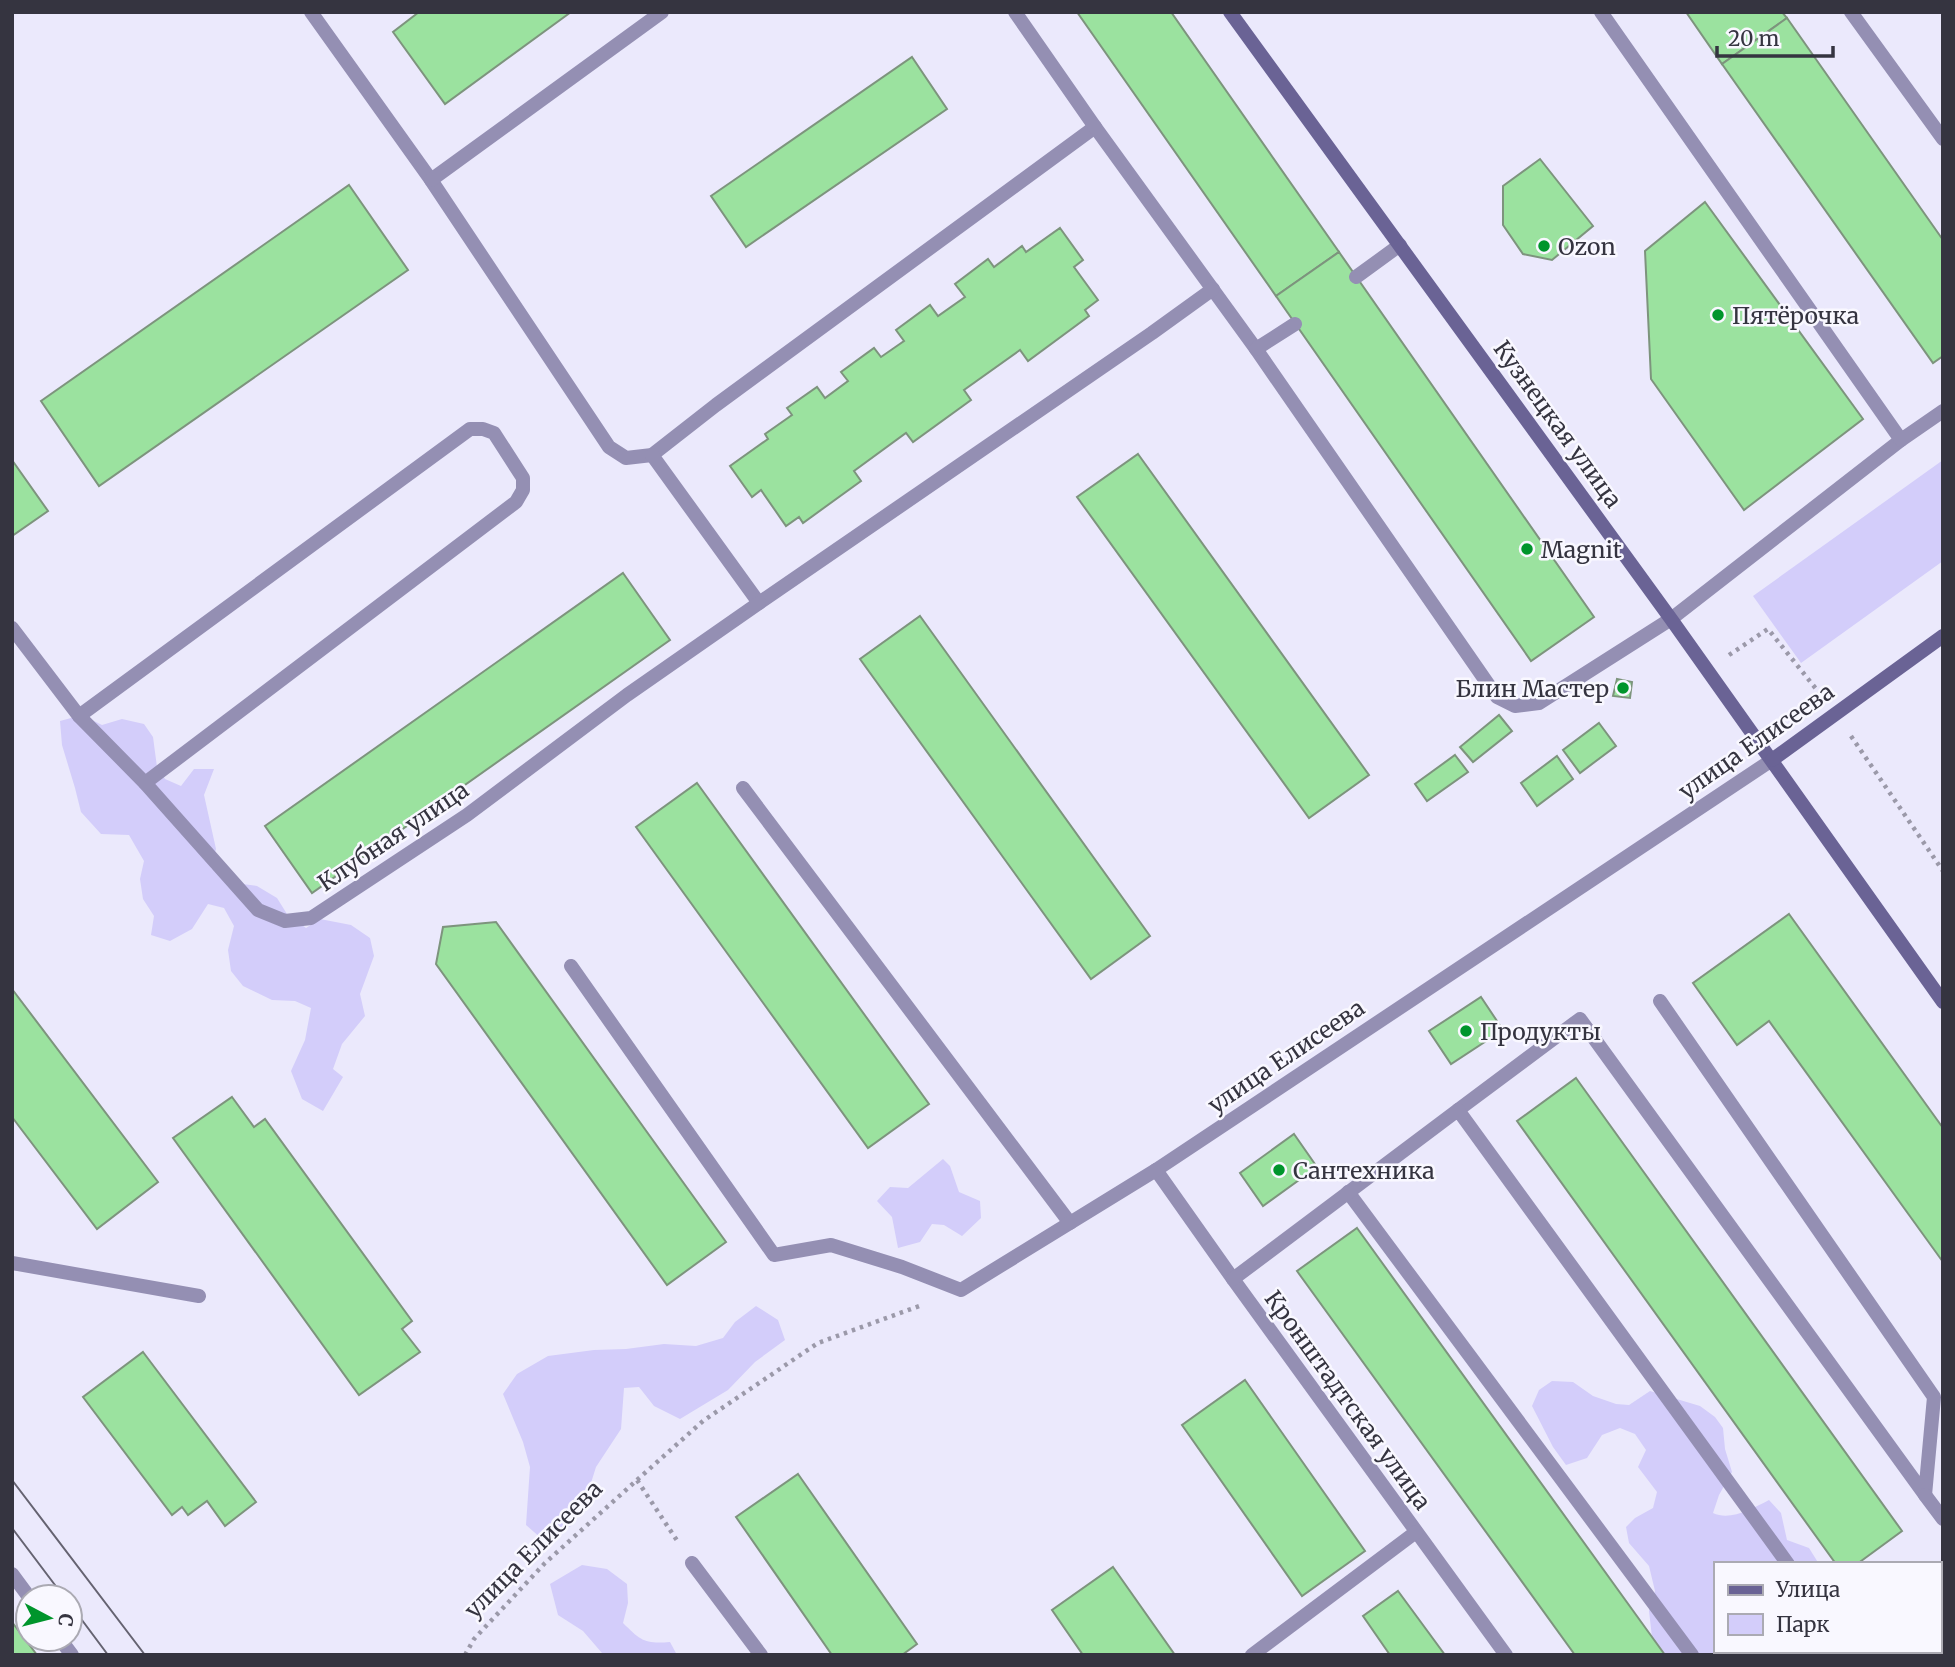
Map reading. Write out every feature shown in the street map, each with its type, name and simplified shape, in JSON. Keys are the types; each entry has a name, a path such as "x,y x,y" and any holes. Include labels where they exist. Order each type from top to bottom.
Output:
{"street":[{"path":"311,12 430,180 609,447 625,458 652,455 716,405 1095,127"},
{"path":"430,180 662,12"},
{"path":"1015,12 1256,349 1497,697 1515,706 1539,703 1671,619 1901,440 1943,411"},
{"name":"Кузнецкая улица","path":"1230,12 1671,619 1943,1002"},
{"path":"1601,12 1901,440"},
{"path":"1850,12 1943,139"},
{"path":"1356,277 1400,245"},
{"name":"Клубная улица","path":"12,628 79,716 145,783 258,910 285,921 312,918 467,815 627,695 1213,289"},
{"path":"1256,349 1295,324"},
{"path":"79,716 470,429 494,433 523,478 523,490 516,502 145,783"},
{"path":"652,455 759,603"},
{"name":"улица Елисеева","path":"961,1290 1156,1170 1772,760 1943,636"},
{"path":"743,788 1070,1223"},
{"path":"571,966 774,1255 831,1245 902,1267 961,1290"},
{"path":"1660,1001 1934,1397 1925,1495"},
{"path":"1233,1279 1580,1020 1943,1519"},
{"path":"1458,1110 1787,1562"},
{"name":"Кронштадтская улица","path":"1156,1170 1506,1655"},
{"path":"1348,1192 1692,1655"},
{"path":"12,1263 199,1296"},
{"path":"1252,1655 1416,1532"},
{"path":"692,1563 761,1655"}],"path":[{"name":"улица Елисеева","path":"465,1655 474,1639 545,1563 704,1421 818,1343 961,1290"},
{"name":"улица Елисеева","path":"637,1480 692,1563"}],"green space":[{"path":"1943,460 1943,561 1801,663 1753,596"},
{"path":"82,715 102,725 122,719 144,724 153,737 157,767 165,779 181,786 194,769 214,769 204,795 216,849 211,868 235,883 257,886 277,898 287,914 306,928 320,919 351,925 370,938 374,956 360,994 365,1016 342,1044 333,1069 343,1077 323,1111 302,1099 291,1071 305,1040 311,1008 295,1001 272,1000 243,986 231,971 228,950 234,926 224,908 208,904 192,929 170,941 151,935 154,916 143,899 140,879 144,861 129,835 101,834 81,812 62,745 60,721"},
{"path":"943,1159 950,1166 959,1192 980,1201 981,1218 962,1236 944,1225 932,1224 920,1242 898,1248 892,1217 877,1201 890,1187 908,1188"},
{"path":"756,1306 778,1320 785,1340 755,1362 728,1390 680,1419 654,1406 639,1387 624,1388 621,1429 596,1467 585,1502 571,1526 542,1539 526,1525 530,1467 523,1442 503,1394 517,1374 548,1356 664,1344 696,1346 723,1338 735,1322"},
{"path":"1552,1381 1573,1382 1593,1396 1616,1404 1629,1405 1650,1391 1700,1406 1715,1417 1723,1428 1725,1449 1732,1472 1719,1495 1713,1513 1734,1515 1769,1500 1781,1513 1787,1540 1809,1548 1818,1562 1714,1562 1714,1653 1722,1655 1665,1655 1652,1637 1649,1611 1655,1591 1649,1566 1629,1543 1626,1527 1635,1518 1653,1508 1657,1492 1638,1467 1646,1450 1635,1434 1620,1428 1602,1435 1587,1458 1566,1465 1553,1447 1532,1406 1539,1390"},
{"path":"582,1565 607,1569 627,1584 628,1603 623,1623 644,1640 670,1642 677,1655 600,1655 602,1653 583,1631 558,1615 550,1584"}],"building":[{"path":"419,12 571,12 445,104 393,32"},
{"path":"1077,12 1171,12 1339,252 1276,296"},
{"path":"1686,12 1782,12 1787,18 1722,64"},
{"path":"1787,18 1943,240 1943,356 1933,363 1722,64"},
{"path":"912,57 947,109 746,247 711,196"},
{"path":"1540,159 1593,226 1552,260 1523,254 1503,225 1503,186"},
{"path":"349,185 408,270 99,486 41,401"},
{"name":"Пятёрочка","path":"1705,202 1863,419 1744,510 1651,379 1645,251"},
{"path":"1060,228 1083,260 1074,267 1098,300 1085,310 1089,316 1028,361 1020,350 964,390 971,400 913,442 906,433 854,471 861,481 803,523 799,517 786,526 761,490 752,497 730,466 768,439 765,434 792,415 787,408 817,387 825,398 848,381 841,372 874,348 881,357 904,341 896,330 930,305 938,316 965,297 955,284 988,259 994,267 1022,246 1026,252"},
{"path":"1339,252 1594,617 1531,661 1276,296"},
{"path":"1138,454 1369,775 1309,818 1077,497"},
{"path":"12,460 48,511 12,536"},
{"path":"623,573 670,640 312,893 265,826"},
{"path":"920,616 1150,936 1091,979 860,659"},
{"path":"1617,679 1632,682 1630,698 1613,696"},
{"path":"1499,715 1512,731 1473,762 1460,747"},
{"path":"1599,723 1616,746 1580,773 1563,750"},
{"path":"1455,755 1468,772 1427,801 1415,784"},
{"path":"1557,756 1573,779 1537,806 1521,783"},
{"path":"697,783 929,1104 868,1148 636,827"},
{"path":"1789,914 1943,1128 1943,1262 1769,1021 1737,1045 1693,983"},
{"path":"496,922 726,1242 667,1285 436,964 443,927"},
{"path":"12,989 158,1182 97,1229 12,1117"},
{"name":"Продукты","path":"1481,997 1503,1030 1451,1064 1429,1031"},
{"path":"1576,1078 1902,1531 1860,1562 1835,1562 1517,1121"},
{"path":"232,1097 254,1127 265,1119 412,1321 402,1329 420,1352 359,1395 173,1138"},
{"name":"Сантехника","path":"1294,1134 1317,1167 1263,1206 1240,1173"},
{"path":"1357,1228 1665,1655 1575,1655 1297,1271"},
{"path":"143,1352 256,1502 225,1526 207,1501 188,1515 182,1507 172,1515 83,1397"},
{"path":"1245,1380 1365,1551 1302,1596 1182,1425"},
{"path":"798,1474 917,1644 902,1655 832,1655 736,1517"},
{"path":"1113,1567 1175,1655 1083,1655 1052,1610"},
{"path":"1398,1591 1445,1655 1390,1655 1363,1616"},
{"path":"12,1622 14,1653 37,1655 12,1655"}],"tram line":[{"path":"12,1480 145,1655"},
{"path":"12,1528 53,1583"},
{"path":"84,1623 108,1655"}],"place":[{"name":"Ozon","path":"1544,246"},
{"name":"Пятёрочка","path":"1718,315"},
{"name":"Magnit","path":"1527,549"},
{"name":"Блин Мастер","path":"1623,688"},
{"name":"Продукты","path":"1466,1031"},
{"name":"Сантехника","path":"1279,1170"}]}
